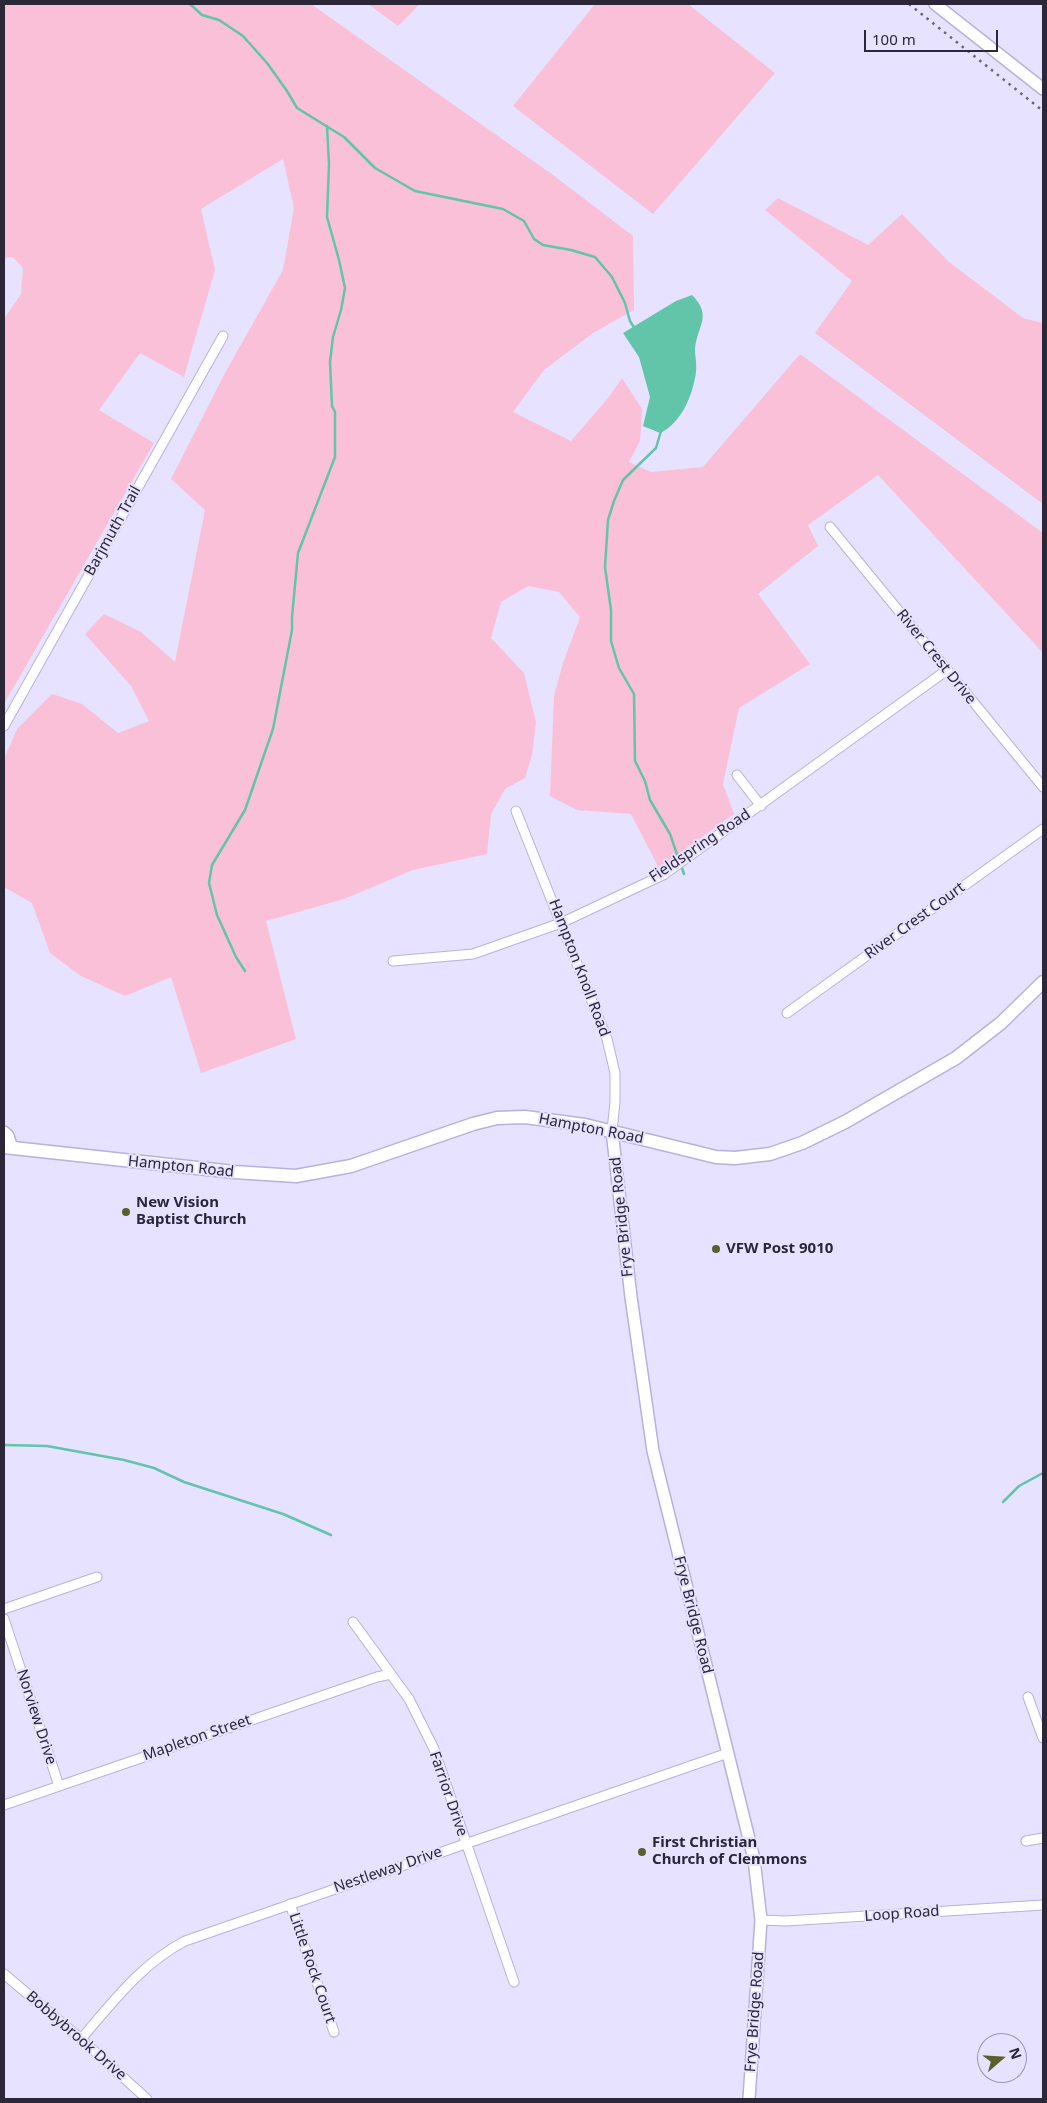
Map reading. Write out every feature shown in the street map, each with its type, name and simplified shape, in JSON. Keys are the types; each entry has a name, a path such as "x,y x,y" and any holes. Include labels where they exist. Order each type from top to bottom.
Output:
{"main road":[{"name":"Hampton Road","path":"8,1148 234,1172 296,1176 351,1166 473,1124 497,1118 525,1117 552,1119 612,1131 716,1156 753,1157 785,1150 817,1137 956,1058 1001,1023 1043,982"}],"street":[{"path":"935,4 1043,89"},
{"name":"Barjmuth Trail","path":"4,726 223,336"},
{"name":"River Crest Drive","path":"830,527 1043,788"},
{"name":"Fieldspring Road","path":"393,961 473,954 561,923 663,875 947,670"},
{"path":"737,775 761,806"},
{"name":"Hampton Knoll Road","path":"516,811 607,1039 615,1073 612,1131"},
{"name":"River Crest Court","path":"788,1013 1043,829"},
{"name":"Frye Bridge Road","path":"612,1131 630,1297 652,1452 754,1859 761,1920 749,2099"},
{"path":"4,1132 8,1136 8,1148"},
{"path":"4,1609 97,1577"},
{"name":"Norview Drive","path":"4,1620 58,1786"},
{"name":"Farrior Drive","path":"353,1622 409,1699 434,1749 465,1844 514,1982"},
{"name":"Mapleton Street","path":"4,1806 367,1680 391,1674"},
{"path":"1028,1697 1043,1738"},
{"name":"Nestleway Drive","path":"81,2039 133,1979 169,1950 208,1932 728,1753"},
{"path":"1026,1841 1043,1838"},
{"name":"Little Rock Court","path":"290,1904 334,2032"},
{"name":"Loop Road","path":"761,1920 786,1921 1043,1905"},
{"name":"Bobbybrook Drive","path":"4,1974 81,2039 147,2099"}],"shaded area":[{"path":"4,4 311,4 553,175 633,236 634,310 593,333 544,370 513,412 571,441 609,397 622,378 642,409 640,441 629,462 651,472 703,467 800,354 1043,533 1043,653 878,475 808,525 818,546 758,594 810,664 739,708 723,784 734,814 659,868 631,814 577,810 550,796 554,696 563,663 580,617 559,592 528,586 501,602 491,638 524,673 536,722 532,755 525,778 505,789 491,814 487,854 413,870 344,899 266,921 296,1039 201,1073 171,977 125,996 81,976 50,953 32,903 4,887 4,759 17,729 52,694 82,704 118,733 149,721 131,686 85,634 104,614 141,632 175,662 205,510 171,479 225,373 283,270 294,208 283,159 201,209 215,270 184,377 140,353 99,410 154,443 4,704 4,319 21,294 23,268 13,257 4,258"},
{"path":"368,4 420,4 398,26"},
{"path":"595,4 688,4 775,73 653,214 513,106"},
{"path":"778,198 868,245 902,214 949,262 1023,318 1043,323 1043,504 815,333 852,281 765,210"},
{"path":"692,295 702,309 703,315 696,341 694,381 689,398 680,415 668,428 660,433 643,426 650,397 639,357 623,333 676,301"}],"waterway":[{"path":"190,4 202,15 219,20 243,36 267,63 297,108 344,137 375,168 415,191 503,209 524,221 534,239 543,245 595,257 612,277 635,329"},
{"path":"245,971 236,957 217,915 209,883 212,865 245,810 273,729 292,630 298,553 335,457 335,412 332,406 330,362 333,337 345,288 327,217 329,164 327,126"},
{"path":"661,431 656,448 623,480 614,501 608,520 605,567 611,610 611,641 619,668 634,694 635,761 645,781 650,800 670,834 679,860"},
{"path":"681,865 684,874"},
{"path":"4,1445 47,1446 124,1460 154,1468 184,1482 283,1514 331,1535"},
{"path":"1003,1502 1019,1486 1043,1473"}],"railway":[{"path":"909,4 1043,111"}],"place":[{"name":"New Vision Baptist Church","path":"126,1212"},
{"name":"VFW Post 9010","path":"716,1249"},
{"name":"First Christian Church of Clemmons","path":"642,1852"}]}
